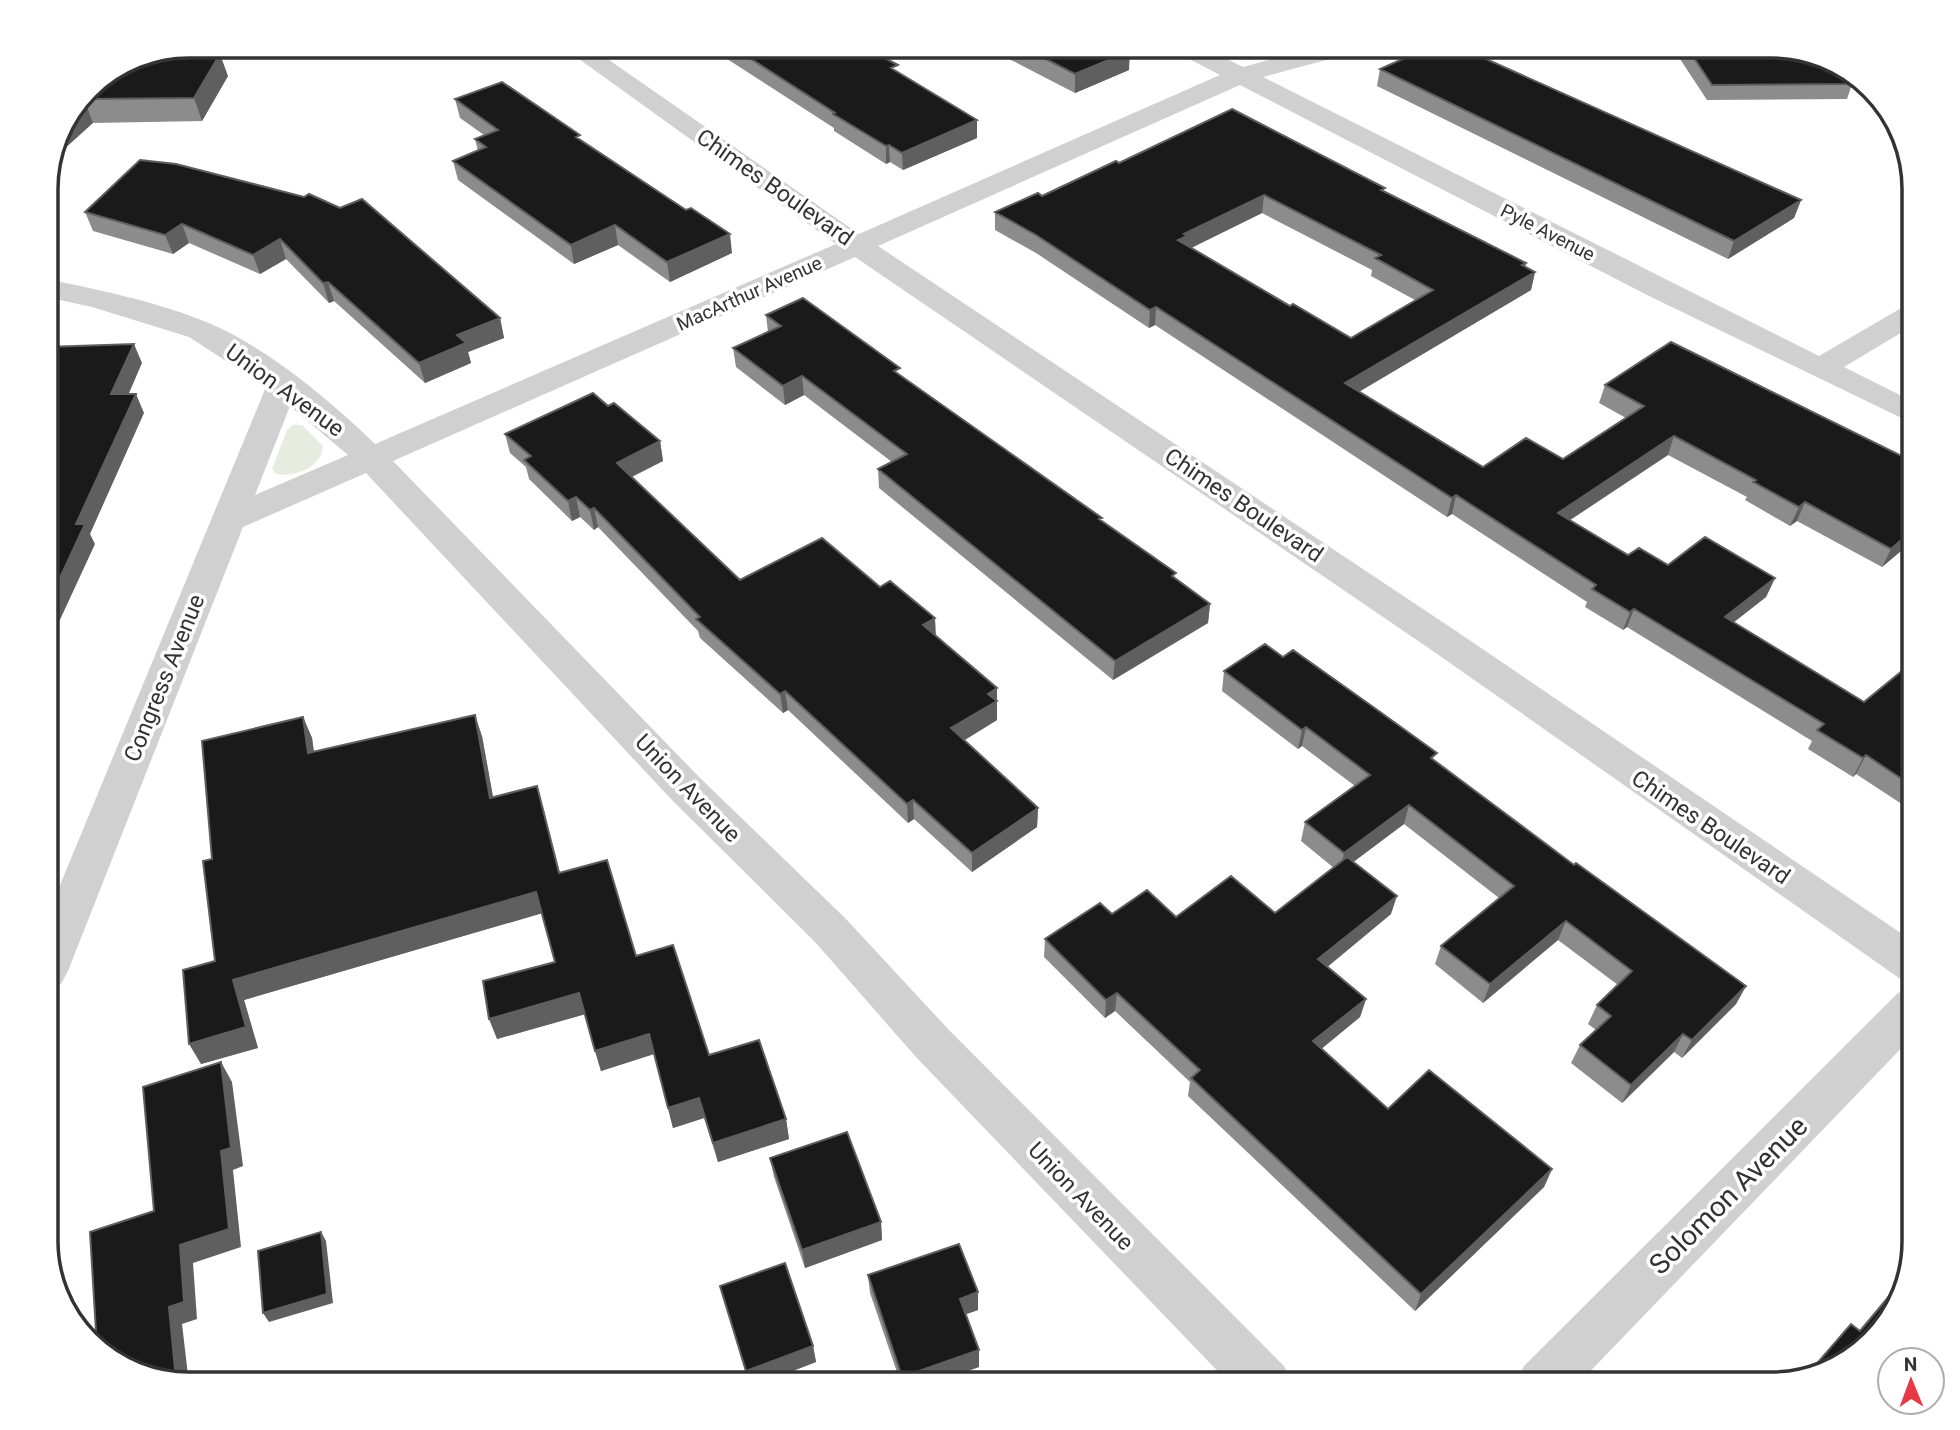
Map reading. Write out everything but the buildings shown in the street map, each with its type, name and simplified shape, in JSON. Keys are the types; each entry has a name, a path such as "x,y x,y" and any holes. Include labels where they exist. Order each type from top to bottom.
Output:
{"street":[{"name":"Chimes Boulevard","path":"590,58 857,245 1397,610 1902,957"},
{"name":"Pyle Avenue","path":"1207,58 1660,290 1902,408"},
{"name":"MacArthur Avenue","path":"228,520 1241,75 1305,58"},
{"name":"Union Avenue","path":"58,290 99,299 200,331 239,353 283,384 371,459 685,788 831,931 932,1043 1254,1372"},
{"path":"1822,367 1902,320"},
{"name":"Congress Avenue","path":"58,941 283,384"},
{"name":"Solomon Avenue","path":"1554,1372 1902,1018"}],"shaded area":[{"path":"293,425 302,425 323,446 321,453 318,460 306,469 291,474 276,474 272,469 287,430"}]}
